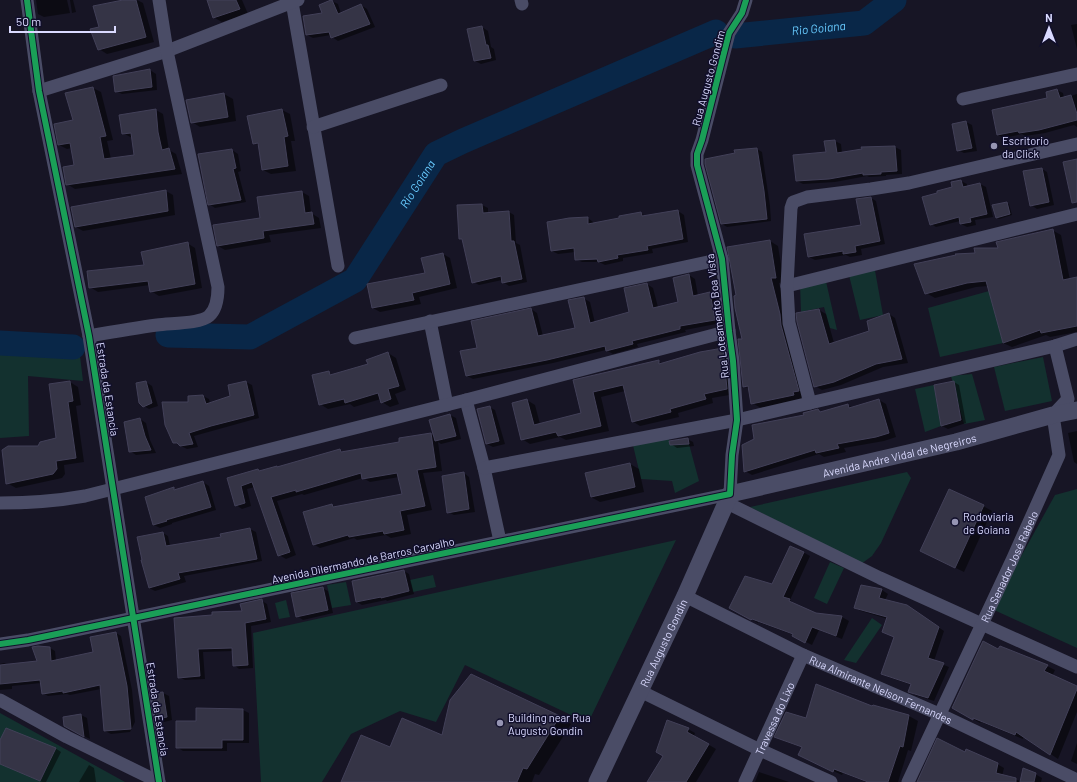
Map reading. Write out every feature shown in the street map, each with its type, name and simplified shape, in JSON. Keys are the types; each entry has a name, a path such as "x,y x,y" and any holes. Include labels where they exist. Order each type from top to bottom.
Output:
{"street":[{"name":"Estrada da Estancia","path":"27,0 39,91 89,336 159,782"},
{"path":"89,336 198,320 207,317 212,312 217,300 218,287 167,51 159,0"},
{"name":"Rua Augusto Gondim","path":"697,165 697,154 702,140 729,33 742,13 746,0"},
{"path":"39,91 167,51 295,1 313,127 338,266"},
{"path":"963,99 1077,74"},
{"path":"313,127 441,85"},
{"path":"810,402 789,323 787,286 791,208 793,202 807,197 909,183 1077,144"},
{"name":"Rua Loteamento Boa Vista","path":"697,165 722,259 733,361 737,420 732,454 729,498"},
{"path":"787,286 1077,214"},
{"path":"355,338 722,259"},
{"path":"430,321 447,405"},
{"path":"0,503 60,500 85,496 447,405 729,331"},
{"path":"484,468 737,420 1055,346 1077,339"},
{"path":"1053,415 1068,399 1055,346"},
{"path":"466,400 484,468 500,541"},
{"name":"Avenida Andre Vidal de Negreiros","path":"729,498 956,442 1053,415 1077,410"},
{"name":"Rua Senador José Rabelo","path":"908,782 1013,558 1059,455 1053,415"},
{"path":"729,498 880,578 1077,667"},
{"name":"Avenida Dilermando de Barros Carvalho","path":"0,644 314,581 500,541 729,498"},
{"name":"Rua Augusto Gondin","path":"596,782 685,596 729,498"},
{"name":"Rua Almirante Nelson Fernandes","path":"685,596 803,655 939,714 1077,780"},
{"name":"Travessa do Lixo","path":"745,782 803,655"},
{"path":"640,691 760,750 831,782"},
{"path":"0,700 67,736 159,782"}],"green space":[{"path":"874,265 883,315 860,320 848,271"},
{"path":"825,277 837,330 830,328 824,307 801,312 800,283"},
{"path":"989,291 1003,343 940,357 928,308"},
{"path":"0,354 80,356 83,381 28,376 29,436 0,438"},
{"path":"1043,357 1052,401 1005,411 994,367"},
{"path":"972,374 985,420 964,424 951,376"},
{"path":"934,385 941,426 925,432 915,389"},
{"path":"668,434 670,445 689,444 699,481 675,493 672,481 641,479 632,441"},
{"path":"907,472 911,478 881,543 872,556 861,564 750,507"},
{"path":"1077,489 1077,648 992,609 1055,495"},
{"path":"676,540 588,723 465,665 436,722 400,711 351,734 322,782 261,782 253,633"},
{"path":"830,562 844,568 827,604 814,598"},
{"path":"433,575 436,587 413,592 410,580"},
{"path":"346,582 351,605 332,608 327,585"},
{"path":"286,600 290,617 279,619 275,603"},
{"path":"872,618 882,625 856,663 844,660"},
{"path":"0,713 125,782 0,782"}],"building":[{"path":"123,0 136,0 146,37 98,50 90,29 99,27 93,6"},
{"path":"207,0 236,0 240,9 213,18"},
{"path":"331,0 338,14 361,4 370,24 331,38 329,32 306,35 303,16 322,13 319,5"},
{"path":"482,26 486,45 488,45 491,58 474,61 467,29"},
{"path":"150,69 152,87 115,92 113,76"},
{"path":"93,87 106,136 100,137 104,159 134,155 131,133 122,134 119,115 156,109 158,132 162,150 169,148 175,169 66,185 63,167 74,165 70,143 58,145 54,124 73,120 65,93"},
{"path":"1057,89 1060,98 1071,95 1077,114 1077,120 1039,130 1019,133 1018,131 997,135 992,110 1047,98 1046,92"},
{"path":"224,93 228,117 191,123 186,100"},
{"path":"282,109 288,136 284,137 288,166 262,170 258,143 253,144 247,116"},
{"path":"966,121 972,148 957,151 952,124"},
{"path":"835,140 837,153 862,149 861,147 895,146 897,171 881,172 881,174 863,175 863,173 829,179 796,181 793,155 826,152 824,141"},
{"path":"757,148 767,219 721,224 705,159 735,153 734,150"},
{"path":"232,149 236,168 233,169 241,200 208,205 198,154"},
{"path":"1077,159 1077,202 1072,203 1063,162"},
{"path":"1042,168 1049,202 1030,206 1023,171"},
{"path":"961,180 963,187 980,183 987,214 970,218 971,222 960,224 959,217 930,225 922,197 952,187 951,182"},
{"path":"166,190 168,211 75,227 71,207"},
{"path":"302,191 305,213 312,212 314,224 263,231 264,238 217,246 213,225 260,218 257,197"},
{"path":"871,197 880,241 855,246 856,252 843,254 843,251 808,257 804,234 861,225 856,199"},
{"path":"1007,202 1010,214 996,218 992,205"},
{"path":"482,204 483,213 509,211 511,241 514,241 522,279 502,283 501,276 472,283 462,239 459,239 457,205"},
{"path":"678,210 683,239 647,246 648,250 617,255 618,258 598,262 597,259 575,260 574,248 551,251 547,222 569,218 588,217 588,224 641,212 642,216"},
{"path":"1053,229 1063,280 1077,277 1077,326 1041,333 1040,330 1003,343 986,281 967,283 925,294 914,264 956,255 955,254 975,253 974,248 998,248 996,242"},
{"path":"770,240 776,278 771,278 780,314 781,325 799,391 793,392 794,395 751,404 748,386 743,387 738,339 742,339 735,308 734,296 736,295 727,247"},
{"path":"188,242 195,284 150,292 148,281 89,288 87,271 144,265 141,252"},
{"path":"443,253 450,284 412,293 414,300 372,308 367,284 425,273 421,258"},
{"path":"689,274 693,296 710,292 715,320 680,326 680,329 632,341 633,344 606,351 605,346 547,360 466,376 460,351 477,348 471,321 531,308 538,336 575,328 568,300 584,297 590,323 629,312 624,288 647,283 653,308 678,302 673,278"},
{"path":"819,309 829,344 869,331 867,321 889,313 902,359 876,364 834,382 814,387 796,313"},
{"path":"723,348 727,389 704,394 706,399 670,409 671,412 632,422 623,385 593,392 601,426 558,436 556,432 521,440 512,403 527,399 534,425 581,413 573,380 659,360 659,364 700,352"},
{"path":"388,352 399,386 388,389 391,399 381,403 378,393 345,403 344,399 319,405 312,375 329,371 330,375 368,364 366,360"},
{"path":"70,381 73,401 68,402 76,458 56,461 57,469 53,474 6,484 2,450 8,446 38,446 40,442 56,438 49,384"},
{"path":"146,381 152,403 143,407 139,403 136,383"},
{"path":"246,381 254,415 189,433 193,444 180,446 177,443 173,443 165,425 162,402 188,402 188,396 203,395 206,404 230,396 228,385"},
{"path":"954,381 961,420 941,426 934,385"},
{"path":"879,399 889,433 876,437 837,444 839,448 816,453 815,450 744,472 742,445 754,439 752,425 804,415 803,413 818,409 820,412 848,404 849,408"},
{"path":"490,406 499,441 486,444 477,409"},
{"path":"450,414 456,436 435,441 429,420"},
{"path":"140,418 151,450 129,452 124,422"},
{"path":"431,433 436,467 417,470 425,506 400,511 404,530 384,534 383,531 349,537 348,535 313,545 303,512 332,504 333,507 402,494 397,473 362,479 361,473 296,492 296,490 271,497 290,552 278,556 252,482 241,486 245,503 235,506 227,478 258,469 259,471 277,467 340,449 341,452 399,442 399,438"},
{"path":"688,438 689,444 670,445 669,441"},
{"path":"630,463 635,487 591,497 585,473"},
{"path":"464,472 469,509 447,513 442,476"},
{"path":"203,481 211,507 153,525 145,497 174,487 174,490"},
{"name":"Rodoviaria de Goiana","path":"949,489 984,505 955,568 920,551"},
{"path":"250,528 257,559 178,573 180,579 149,588 141,560 137,537 163,532 166,546 221,537 220,534"},
{"path":"790,546 804,552 783,597 790,599 789,601 816,613 842,616 836,636 812,627 805,643 792,636 793,634 752,619 751,620 729,608 745,576 772,584"},
{"path":"404,570 409,591 356,602 352,581"},
{"path":"861,585 882,589 879,598 907,605 939,627 928,658 944,663 928,698 908,692 911,684 881,674 894,637 882,632 887,617 854,608"},
{"path":"323,587 328,610 296,617 291,593"},
{"path":"262,599 266,619 245,623 248,665 233,666 232,648 198,649 200,676 178,678 174,618 212,615 212,612 242,611 240,604"},
{"path":"116,632 127,686 131,729 104,731 100,685 63,693 63,691 42,694 40,680 0,684 0,665 37,661 32,647 50,647 51,661 93,652 90,637"},
{"path":"983,641 998,649 1000,646 1048,665 1044,671 1077,686 1050,755 1016,732 1015,735 973,718 973,720 952,708"},
{"path":"471,674 560,716 527,769 523,768 517,782 341,782 361,735 390,747 402,718 442,735 450,700"},
{"path":"816,684 872,706 873,705 909,715 903,747 900,746 888,782 868,782 834,769 833,772 798,755 802,747 774,737 786,712 806,718"},
{"path":"163,692 167,717 157,719 153,693"},
{"path":"196,708 243,709 243,740 222,740 222,748 176,748 176,721 196,721"},
{"path":"81,714 84,737 64,726 63,717"},
{"path":"667,720 689,728 687,732 709,744 686,782 647,782 663,756 656,752"},
{"path":"6,728 56,748 40,781 0,764 0,740"},
{"path":"937,738 965,752 966,749 998,763 996,773 1016,778 1016,782 917,782"},
{"path":"1023,768 1036,773 1034,782 1020,782"}],"waterway":[{"name":"Rio Goiana","path":"735,36 864,23 894,0"},
{"name":"Rio Goiana","path":"168,335 250,337 355,280 436,154 716,32"},
{"name":"Rio Goiana","path":"0,343 73,347"}],"cycle path":[{"path":"27,0 39,91 89,336 159,782"},
{"path":"0,644 28,640 730,494 732,455 737,420 733,361 722,259 697,165 697,154 702,140 729,33 742,13 746,0"}],"place":[{"name":"Escritorio da Click","path":"994,146"},
{"name":"Rodoviaria de Goiana","path":"955,522"},
{"name":"Building near Rua Augusto Gondin","path":"500,723"}]}
